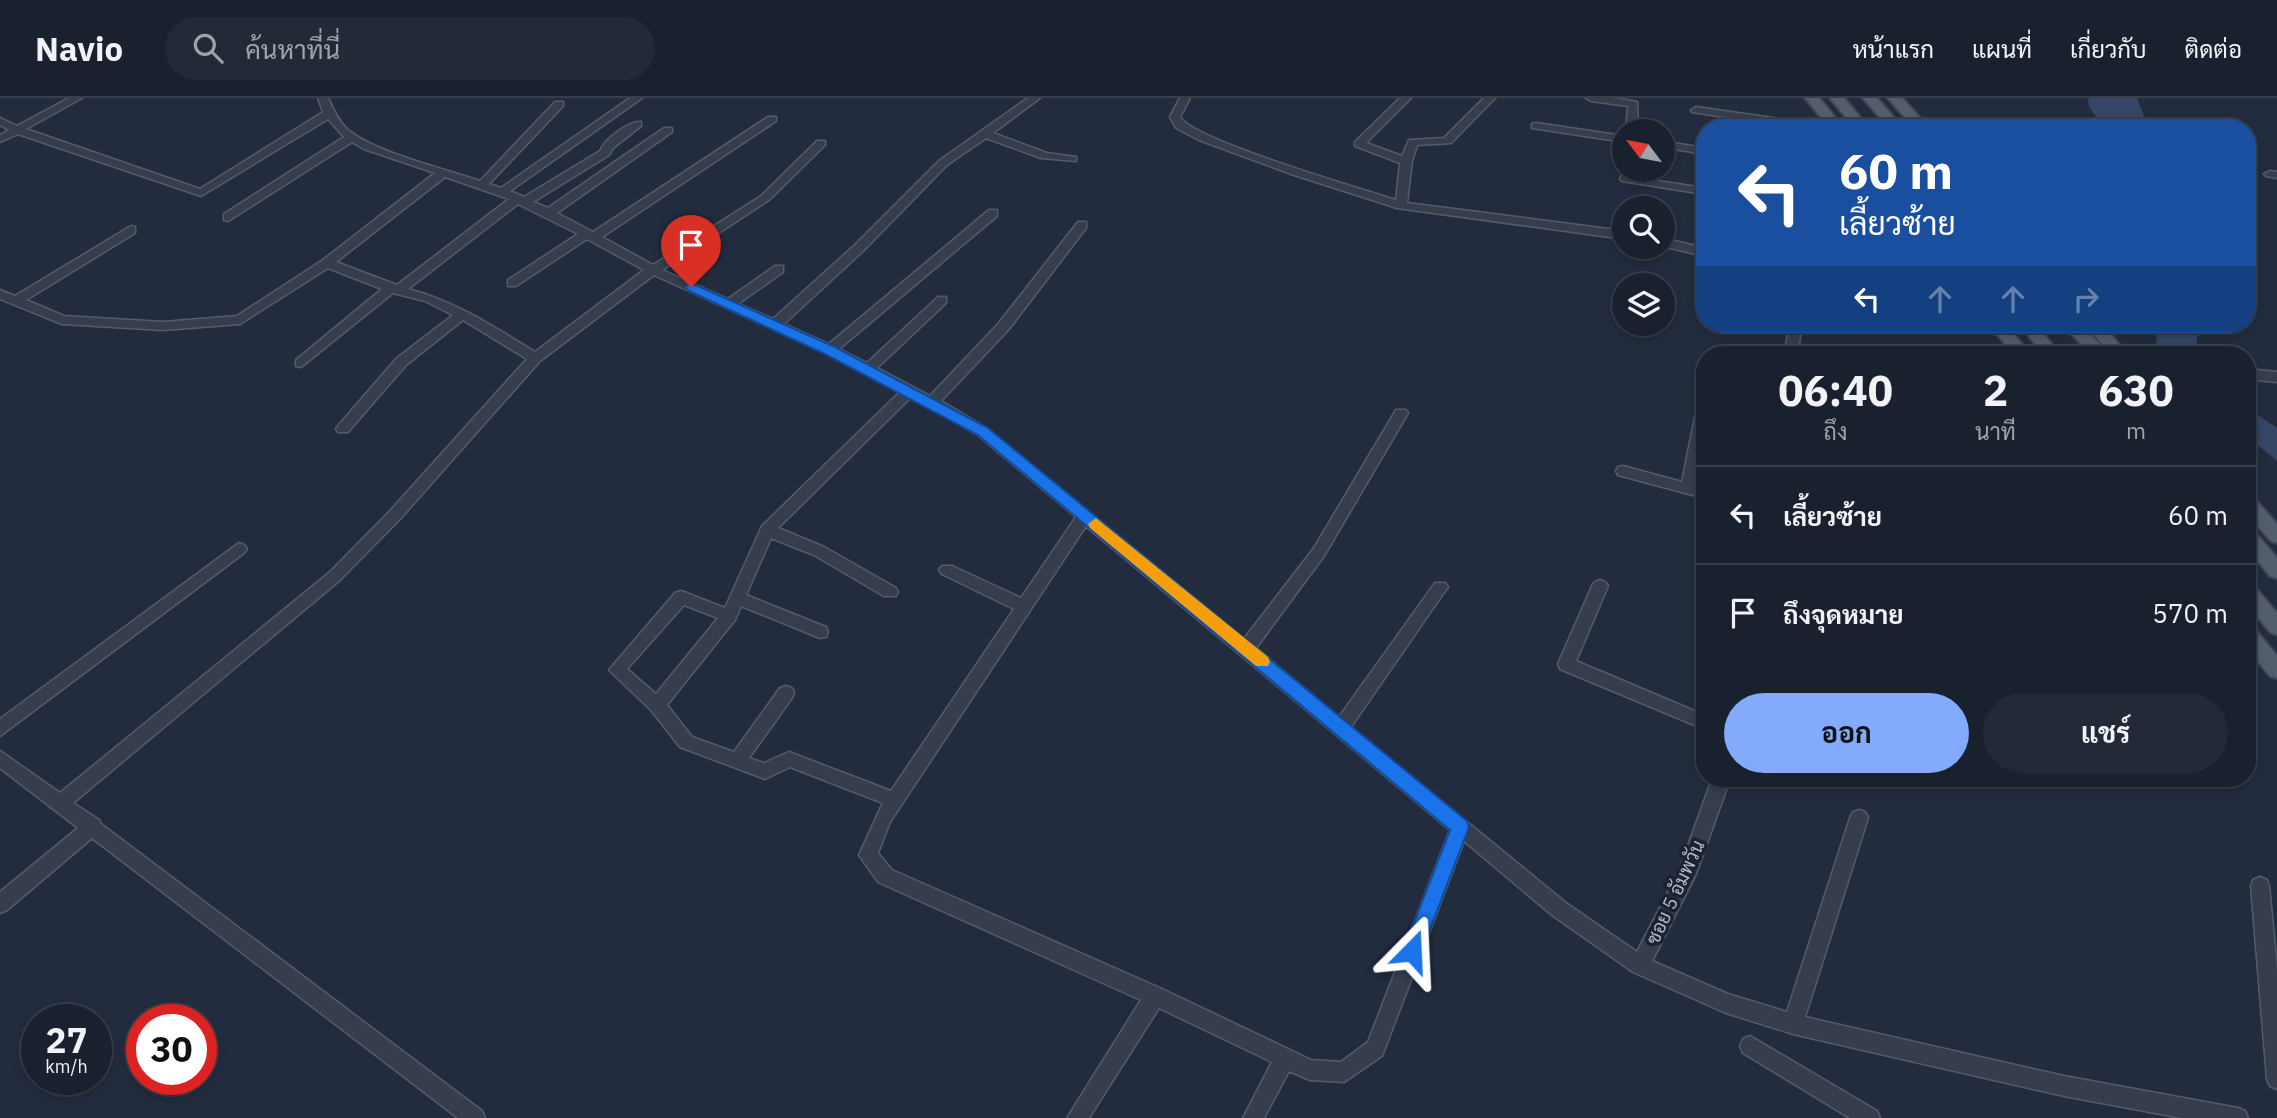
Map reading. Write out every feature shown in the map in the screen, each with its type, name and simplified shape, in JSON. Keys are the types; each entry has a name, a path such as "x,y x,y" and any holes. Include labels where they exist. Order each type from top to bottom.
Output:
{"main road":[{"path":"1812,98 1830,119"},
{"path":"1837,98 1855,119"},
{"path":"1870,98 1888,119"},
{"path":"1895,98 1914,119"},
{"path":"2078,333 2090,346"},
{"path":"2256,512 2277,536"},
{"path":"2256,546 2277,571"},
{"path":"2256,602 2277,626"},
{"path":"2256,603 2277,632"},
{"path":"2256,645 2277,670"}],"street":[{"path":"0,139 77,98"},
{"path":"323,98 330,113 351,137 368,147 521,200 653,270 910,390 983,432 1342,726 1559,909 1640,965 1726,1003 1793,1024 2064,1086 2238,1118"},
{"path":"502,192 636,98"},
{"path":"775,325 860,247 943,163 1035,98"},
{"path":"1185,98 1175,117 1180,126 1203,138 1295,172 1401,206 1612,232"},
{"path":"1406,98 1359,144 1406,161"},
{"path":"1401,206 1406,161 1413,142 1447,141 1490,98"},
{"path":"1591,98 1633,104 1632,119"},
{"path":"482,186 558,103"},
{"path":"1696,110 1758,119"},
{"path":"0,121 17,130 201,193 330,113"},
{"path":"512,283 772,119"},
{"path":"301,363 394,289 521,200 605,153 608,146 637,124"},
{"path":"1536,126 1612,137"},
{"path":"549,213 668,130"},
{"path":"986,134 1045,156 1072,159"},
{"path":"228,217 351,137"},
{"path":"62,802 335,576 395,515 535,358 653,270 765,198 821,143"},
{"path":"1675,146 1696,150"},
{"path":"1,295 62,320 163,326 240,320 327,263 443,173"},
{"path":"1646,182 1696,190"},
{"path":"830,351 993,214"},
{"path":"932,402 1004,326 1082,225"},
{"path":"16,301 131,230"},
{"path":"1675,245 1696,250"},
{"path":"327,263 394,289 429,298 462,314 535,358"},
{"path":"729,304 779,269"},
{"path":"867,369 942,300"},
{"path":"343,429 401,362 462,314"},
{"path":"2256,375 2277,377"},
{"path":"657,705 729,616 767,530 910,390"},
{"path":"1246,649 1319,552 1401,414"},
{"path":"1688,488 1696,450"},
{"path":"1623,471 1696,490"},
{"path":"1085,515 883,818 868,855 885,876 1155,996 1310,1070 1344,1072 1375,1049 1460,827"},
{"path":"767,530 819,551 890,592"},
{"path":"0,729 239,549"},
{"path":"947,570 1023,606"},
{"path":"1600,586 1566,664 1696,719"},
{"path":"1342,726 1440,587"},
{"path":"729,616 681,597 617,670 657,705 686,742 765,771 789,759 895,800"},
{"path":"737,598 820,632"},
{"path":"737,761 786,693"},
{"path":"0,758 62,802 473,1118"},
{"name":"ซอย 5 อัมพวัน","path":"1640,965 1687,874 1718,787"},
{"path":"1793,1024 1859,818"},
{"path":"0,904 93,826"},
{"path":"2260,886 2277,1079"},
{"path":"1077,1118 1155,996"},
{"path":"1750,1046 1870,1118"},
{"path":"1253,1118 1285,1058"}],"water":[{"path":"2088,98 2137,98 2145,119 2098,119 2089,107"},
{"path":"2157,333 2205,333 2197,336 2196,346 2156,346"},
{"path":"2256,414 2277,428 2277,461 2256,444"}],"slow traffic":[{"path":"1096,524 1262,662"}],"route":[{"path":"691,287 910,390 983,432 1342,726 1460,827 1412,951"}]}
